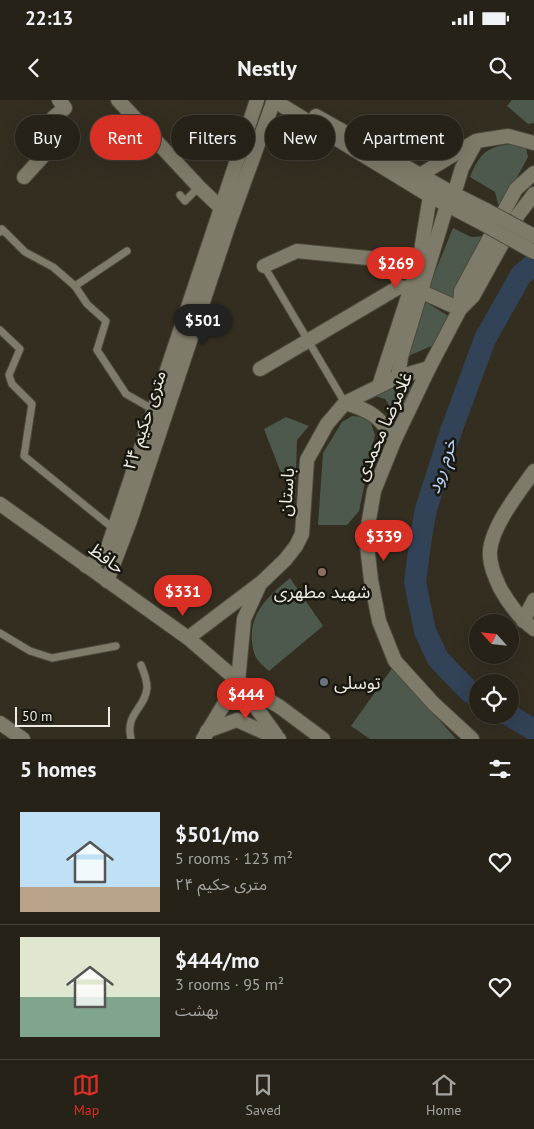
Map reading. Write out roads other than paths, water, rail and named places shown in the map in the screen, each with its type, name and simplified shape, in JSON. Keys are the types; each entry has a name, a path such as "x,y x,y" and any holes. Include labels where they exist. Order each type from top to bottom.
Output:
{"main road":[{"path":"24,177 54,144 52,118 65,108 59,100"},
{"path":"118,100 221,208"},
{"name":"۲۴ متری حکیم","path":"86,566 100,559 108,547 257,100"},
{"path":"277,100 420,175 451,200 534,236"},
{"path":"277,100 430,196 451,200"},
{"name":"۲۴ متری حکیم","path":"107,582 130,521 230,221 277,100"},
{"path":"420,175 476,141 508,136 534,143"},
{"path":"379,386 462,168 476,141"},
{"name":"غلامرضا محمدی","path":"460,309 461,291 511,197 516,189 534,172"},
{"name":"غلامرضا محمدی","path":"472,739 434,704 395,661 379,621 371,580 366,538 374,491 395,439 429,368 460,309 473,296 518,215 534,194"},
{"path":"398,377 416,291 430,196"},
{"path":"482,215 534,252"},
{"path":"264,266 297,251 419,262"},
{"path":"260,369 310,342 399,287 416,291 460,309"},
{"name":"باستان","path":"188,638 262,582 286,560 296,546 302,534 307,460 327,424 345,403 398,377 429,368"},
{"path":"345,403 366,409 382,421 395,439"},
{"path":"534,471 498,525 490,550 491,564 497,582 506,599 523,621 534,629"},
{"path":"521,489 534,477"},
{"name":"حافظ","path":"0,504 188,638 238,681"},
{"name":"باستان","path":"238,681 244,620 262,582"},
{"path":"523,621 534,600"},
{"path":"205,735 238,681"},
{"path":"238,681 279,739"},
{"path":"238,681 280,707 324,739"},
{"path":"205,735 237,720 279,739"},
{"path":"0,723 23,739"}],"lane":[{"path":"180,195 185,201 199,187"},
{"path":"0,232 2,229 25,252 53,267 75,286 87,304 106,321 97,350 126,394 154,410"},
{"path":"75,286 127,251"},
{"path":"264,266 345,403"},
{"path":"0,330 20,349 9,375 12,384 32,404 24,456 114,529"},
{"path":"0,634 30,651 52,658 116,646"},
{"path":"131,739 130,722 132,715 141,703 147,689 146,677 141,665"}],"waterway":[{"name":"خرم رود","path":"469,691 438,659 425,631 415,582 420,543 426,509 451,431 485,339 521,275 534,264"},
{"name":"خرم رود","path":"519,721 534,730"}],"place":[{"name":"شهید مطهری","path":"322,572"},
{"name":"توسلی","path":"324,682"}]}
